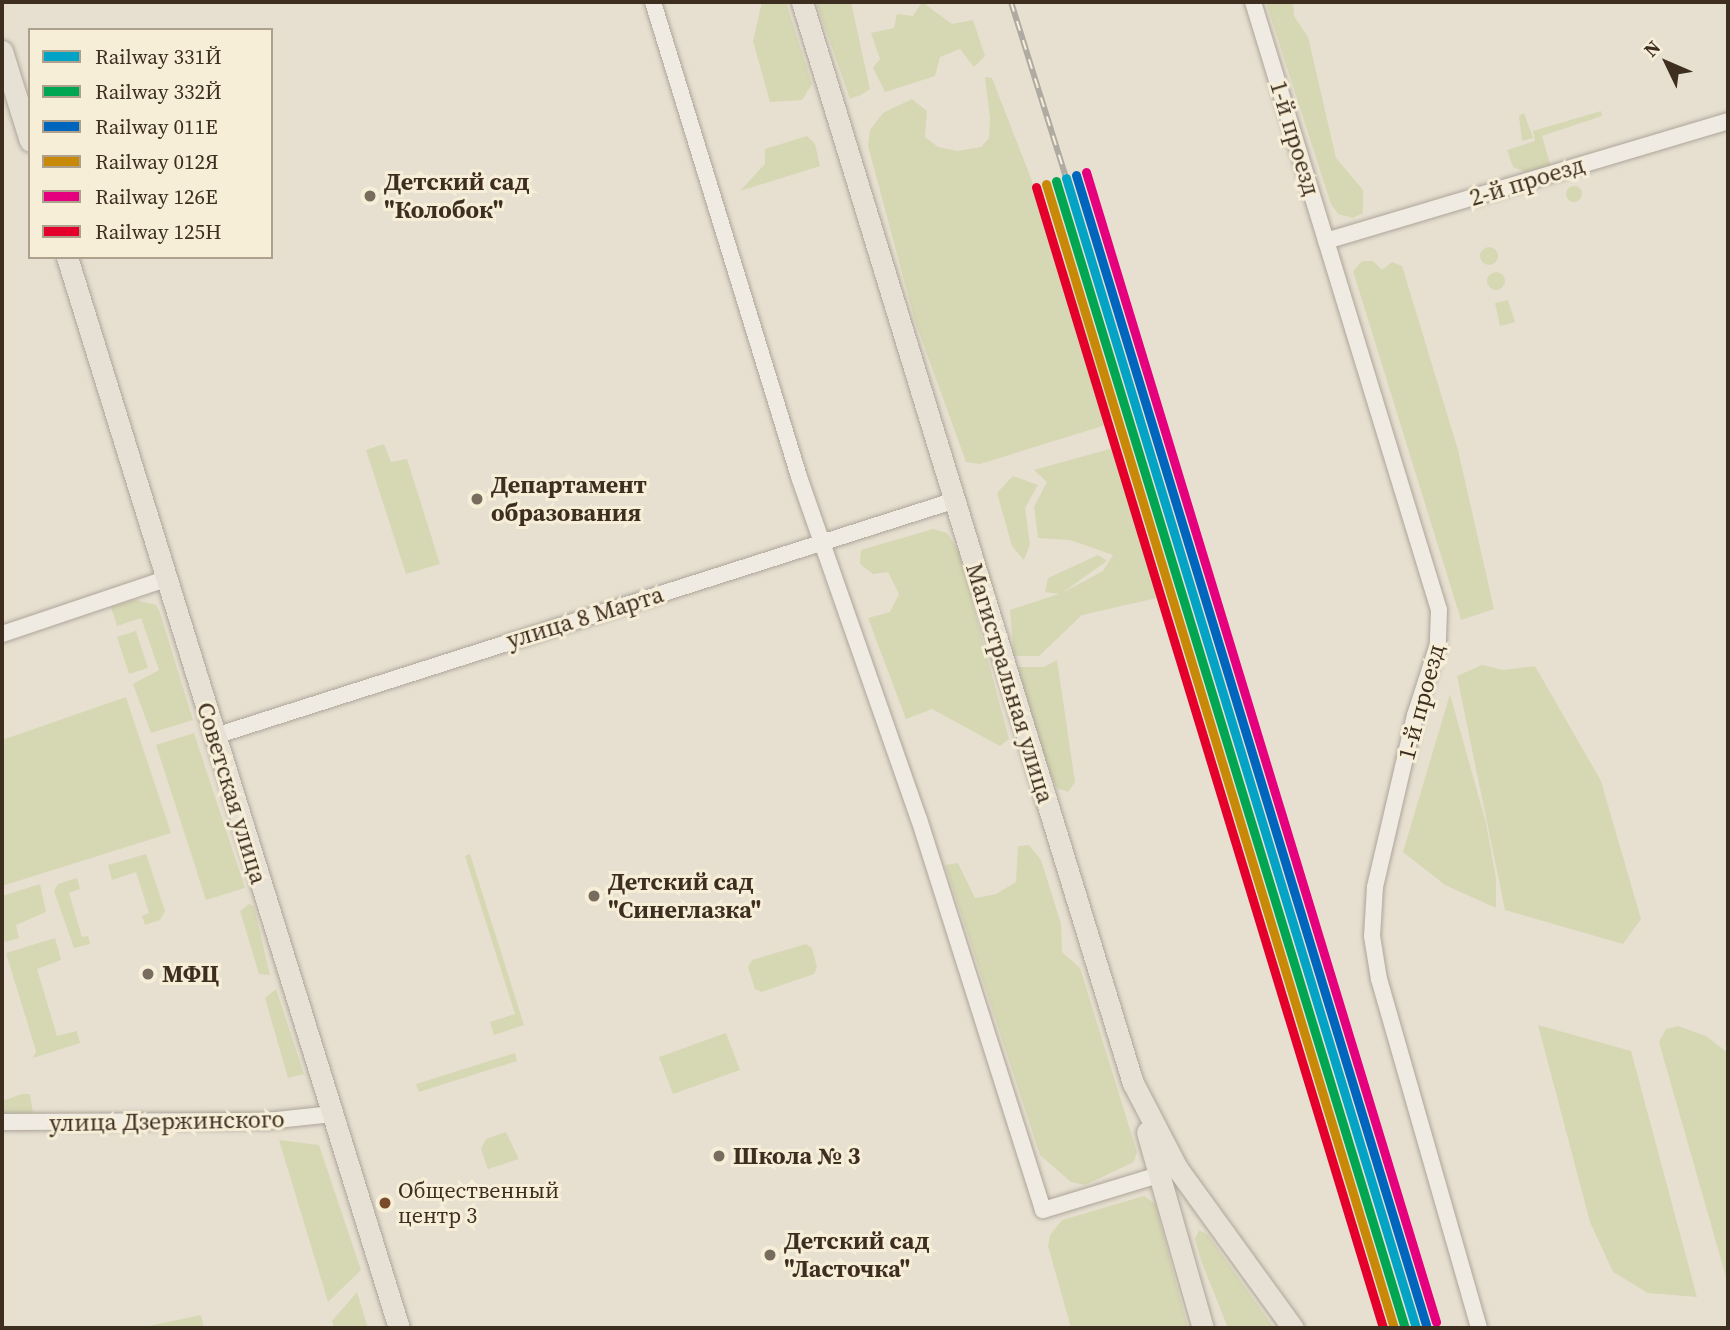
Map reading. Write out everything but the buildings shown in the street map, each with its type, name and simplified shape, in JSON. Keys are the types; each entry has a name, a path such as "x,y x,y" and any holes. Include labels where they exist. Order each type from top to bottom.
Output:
{"main road":[{"name":"Магистральная улица","path":"802,2 1133,1083 1177,1168 1293,1328"},
{"path":"2,51 28,135"},
{"name":"Советская улица","path":"68,259 399,1328"},
{"path":"1133,1083 1203,1328"}],"street":[{"path":"653,2 799,477 824,542 923,832 1043,1210 1158,1175"},
{"name":"1-й проезд","path":"1253,2 1439,610 1438,644 1415,715 1375,887 1372,936 1379,979 1479,1328"},
{"name":"2-й проезд","path":"1326,241 1728,121"},
{"name":"улица 8 Марта","path":"215,736 956,500"},
{"path":"2,634 165,579"},
{"name":"улица Дзержинского","path":"2,1122 268,1121 332,1114"}],"green space":[{"path":"762,2 786,2 812,84 802,100 770,102 753,41"},
{"path":"816,2 851,2 870,89 861,95 850,99"},
{"path":"922,2 952,24 973,20 985,56 974,67 960,49 940,57 935,76 885,92 873,68 880,59 871,33 894,28 897,14 913,16"},
{"path":"1266,2 1293,2 1294,16 1308,37 1336,158 1363,190 1363,213 1353,218 1338,214 1331,204"},
{"path":"985,77 992,78 1117,400 1109,424 980,464 966,462 915,321 868,146 870,130 883,113 912,99 927,111 925,137 938,147 957,151 981,147 989,138 990,118"},
{"path":"1601,111 1602,116 1542,136 1551,167 1527,173 1513,167 1507,150 1535,141 1533,131"},
{"path":"1524,113 1533,138 1522,141 1519,116"},
{"path":"807,136 815,144 820,166 740,191 765,164 765,149"},
{"path":"1571,186 1577,186 1582,194 1580,200 1571,202 1566,197 1566,191"},
{"path":"1489,247 1495,250 1498,256 1495,262 1489,265 1483,262 1480,256 1483,250"},
{"path":"1362,261 1373,261 1382,270 1392,262 1402,266 1458,450 1494,609 1461,620 1353,271"},
{"path":"1492,272 1500,272 1505,281 1503,288 1492,290 1487,285 1487,277"},
{"path":"1508,300 1515,322 1500,326 1495,303"},
{"path":"384,444 391,462 407,459 440,564 406,574 366,450"},
{"path":"1117,447 1161,597 1082,615 1039,656 1014,656 1010,610 1059,594 1045,592 1048,578 1098,555 1107,561 1062,593 1103,571 1113,555 1070,540 1038,538 1034,507 1047,482 1034,470"},
{"path":"1013,476 1038,485 1025,508 1030,544 1024,560 1012,546 997,493"},
{"path":"933,529 947,533 959,552 1009,739 1000,746 932,709 906,719 868,618 890,612 899,594 888,572 873,574 860,564 861,550"},
{"path":"135,600 156,605 160,613 193,720 151,733 133,684 159,670 141,618 117,626 111,607"},
{"path":"136,631 148,668 129,674 117,637"},
{"path":"1057,660 1075,782 1068,792 1057,788 1044,761 1015,667 1044,667"},
{"path":"1482,665 1503,670 1535,666 1601,781 1641,919 1623,944 1505,910 1457,676"},
{"path":"1450,694 1486,823 1496,878 1496,908 1445,885 1403,852"},
{"path":"126,697 171,833 2,886 2,740"},
{"path":"194,733 245,888 206,900 156,745"},
{"path":"1029,845 1041,860 1061,924 1062,952 1080,968 1137,1152 1134,1162 1085,1185 1071,1182 1040,1155 945,865 958,863 975,898 996,894 1016,882 1018,846"},
{"path":"146,854 165,911 160,920 145,925 142,916 149,913 136,872 112,880 108,865"},
{"path":"470,854 524,1025 494,1035 490,1022 515,1014 465,856"},
{"path":"77,878 80,889 69,893 82,937 88,936 90,944 74,948 54,891 58,884"},
{"path":"40,884 46,912 16,925 19,938 6,942 2,938 2,896"},
{"path":"249,904 254,906 270,975 259,974 240,911"},
{"path":"55,938 61,960 37,969 57,1036 77,1031 80,1043 33,1058 36,1051 6,953"},
{"path":"806,944 812,948 817,967 814,974 761,992 755,989 748,967 752,960"},
{"path":"276,989 304,1074 288,1078 265,998"},
{"path":"1538,1025 1631,1051 1697,1297 1648,1293 1613,1272 1590,1222"},
{"path":"1678,1026 1706,1036 1728,1053 1728,1284 1659,1042 1666,1029"},
{"path":"726,1033 740,1070 673,1094 659,1057"},
{"path":"515,1053 517,1061 419,1092 416,1084"},
{"path":"30,1094 33,1113 2,1114 2,1101"},
{"path":"506,1132 519,1159 488,1169 481,1149 486,1139"},
{"path":"279,1140 319,1145 361,1270 328,1302"},
{"path":"1144,1196 1155,1204 1188,1328 1071,1328 1048,1246 1050,1235 1062,1220"},
{"path":"1199,1230 1208,1235 1274,1328 1228,1328 1202,1263 1195,1239"},
{"path":"357,1292 368,1328 334,1328 332,1321"},
{"path":"201,1315 204,1328 139,1328"}],"railway":[{"path":"1011,2 1066,178"}],"rail line":[{"name":"126Е","path":"1086,172 1436,1322"},
{"name":"011Е","path":"1076,175 1426,1325"},
{"name":"331Й","path":"1066,178 1416,1328"},
{"name":"332Й","path":"1056,181 1405,1328"},
{"name":"012Я","path":"1046,184 1394,1328"},
{"name":"125Н","path":"1036,187 1383,1328"}],"place":[{"name":"Детский сад \"Колобок\"","path":"370,196"},
{"name":"Департамент образования","path":"477,499"},
{"name":"Детский сад \"Синеглазка\"","path":"594,896"},
{"name":"МФЦ","path":"148,974"},
{"name":"Школа № 3","path":"719,1156"},
{"name":"Общественный центр 3","path":"385,1203"},
{"name":"Детский сад \"Ласточка\"","path":"770,1255"}]}
